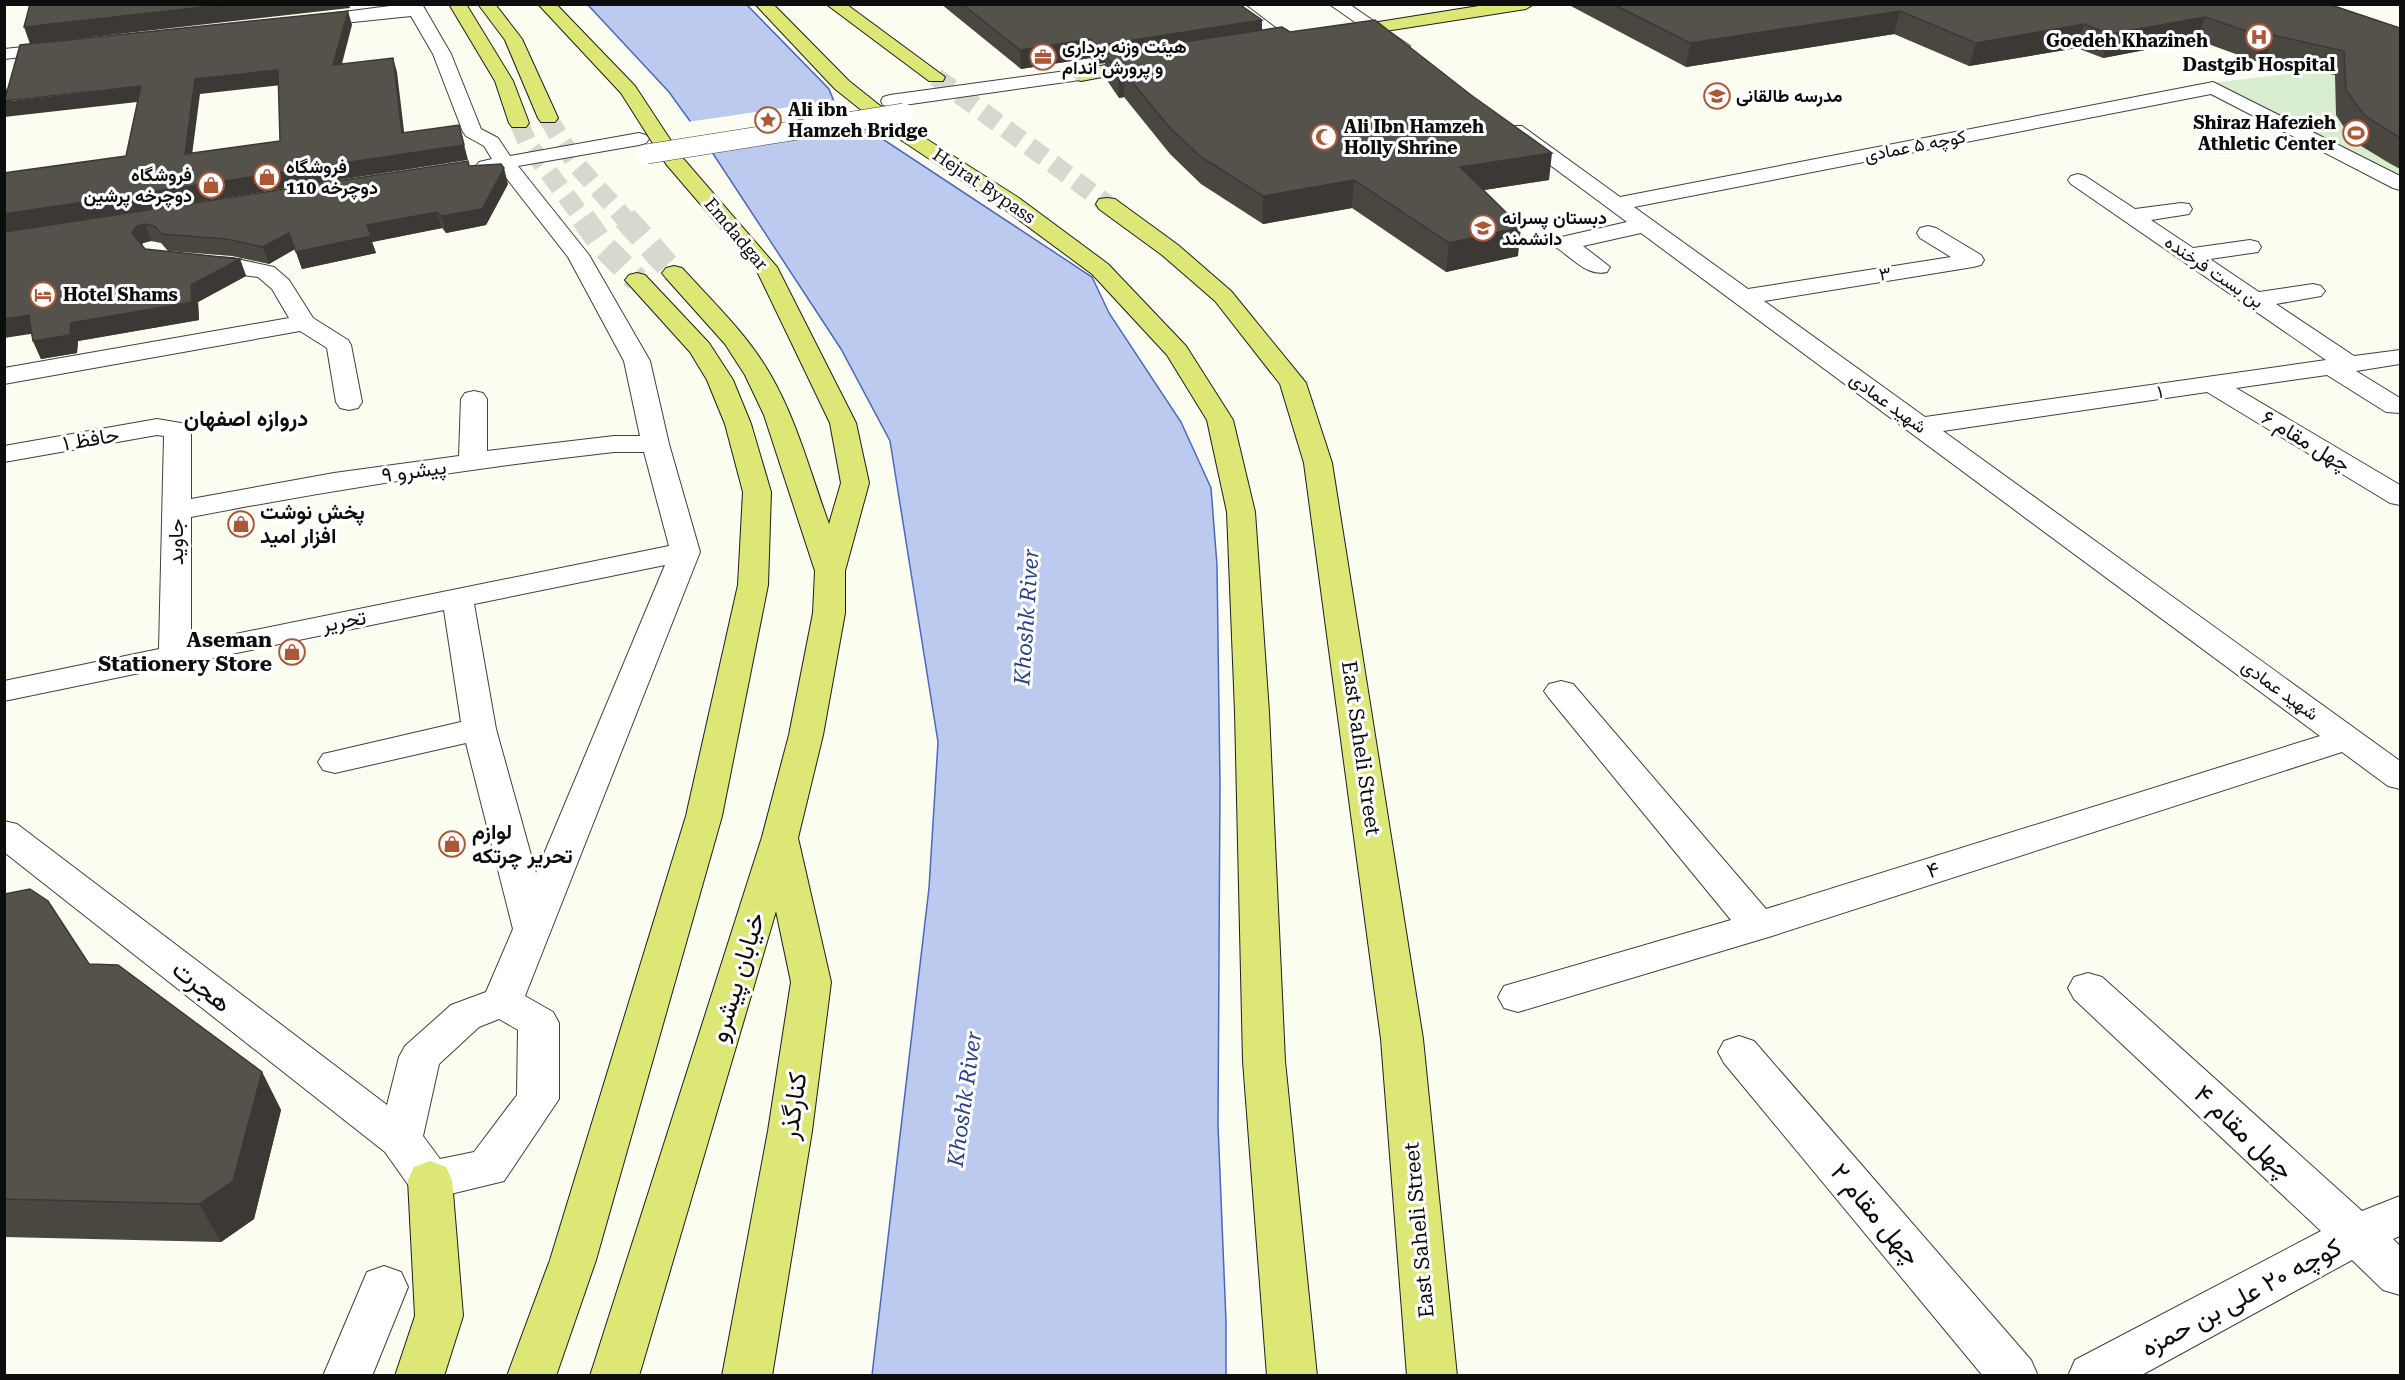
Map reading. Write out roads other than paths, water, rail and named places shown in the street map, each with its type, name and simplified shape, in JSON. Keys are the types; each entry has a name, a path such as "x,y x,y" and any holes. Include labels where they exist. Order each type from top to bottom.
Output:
{"main road":[{"path":"457,4 504,81 519,123"},
{"path":"486,4 513,39 548,118"},
{"name":"Emdadgar","path":"546,4 628,90 673,160 766,267 807,345 822,383 843,423 855,483 830,572"},
{"name":"Hejrat Bypass","path":"763,4 842,85 896,129 1011,203 1100,269 1177,351 1220,420 1241,512 1264,1061 1292,1376"},
{"path":"834,4 936,77"},
{"path":"1261,45 1526,4"},
{"path":"1081,75 1171,60"},
{"name":"East Saheli Street","path":"1107,204 1170,250 1222,296 1293,383 1318,463 1402,1039 1432,1376"},
{"path":"674,273 735,340 758,375 777,415 830,572"},
{"path":"531,1376 573,1260 704,816 753,585 757,492 738,424 720,380 700,348 637,280"},
{"name":"خیابان پیشرو","path":"614,1376 780,837 806,735 829,613 830,572"},
{"name":"کنارگذر","path":"747,1376 790,1131 811,982 780,837"},
{"path":"419,1376 439,1316 430,1180"}],"street":[{"path":"1232,4 1284,41"},
{"path":"1337,4 1375,27 1423,63"},
{"path":"287,24 415,7 442,54 473,132 491,142 578,255 637,361 655,444 685,552 502,1002 465,1016 420,1057 400,1139 430,1180 488,1168 538,1099 539,1023 502,1002"},
{"path":"4,54 75,47"},
{"path":"462,170 596,147 643,146 897,107 934,97 1081,75"},
{"name":"کوچه ۵ عمادی","path":"1616,204 2213,88 2400,184"},
{"name":"شهید عمادی","path":"1491,112 2400,778"},
{"name":"بن بست فرخنده","path":"2078,180 2256,300 2395,406"},
{"path":"2129,216 2181,209"},
{"path":"1599,267 1565,243 1646,225"},
{"name":"۳","path":"1743,297 1973,260 1928,233"},
{"path":"2188,255 2250,248"},
{"path":"178,261 232,265 266,272 281,285 304,323 339,345 349,402"},
{"path":"2256,300 2313,291"},
{"path":"4,376 304,323"},
{"name":"۱","path":"1920,426 2400,357"},
{"name":"چهل مقام ۶","path":"2211,384 2400,497"},
{"path":"473,462 474,399"},
{"name":"حافظ ۱","path":"4,454 157,427 178,430"},
{"name":"جاوید","path":"175,655 178,430"},
{"name":"پیشرو ۹","path":"176,511 334,481 473,462 514,454 614,444 655,444"},
{"name":"تحریر","path":"4,691 685,552"},
{"path":"458,598 479,729 531,929"},
{"path":"1561,691 1758,926"},
{"path":"335,762 479,729"},
{"name":"۴","path":"1518,997 1758,926 2347,739"},
{"name":"هجرت","path":"4,833 400,1139"},
{"name":"چهل مقام ۴","path":"2088,988 2400,1275"},
{"name":"چهل مقام ۲","path":"1739,1052 2014,1376"},
{"name":"کوچه ۲۰ علی بن حمزه","path":"2092,1376 2357,1235 2400,1215"},
{"path":"347,1376 384,1287"}],"water":[{"name":"Khoshk River","path":"588,5 747,5 829,89 837,109 1092,277 1109,313 1181,422 1211,488 1217,565 1220,784 1218,1125 1226,1375 872,1375 929,888 938,742 890,441 841,349 708,146 669,92"}],"tunnel":[{"path":"936,77 1107,204"},
{"path":"548,118 576,164 626,220"},
{"path":"519,123 528,144 584,220"},
{"path":"583,218 603,246 637,280"},
{"path":"625,218 674,273"}],"place":[{"name":"Dastgib Hospital","path":"2259,37"},
{"name":"هیئت وزنه برداری و پرورش اندام","path":"1043,57"},
{"name":"مدرسه طالقانی","path":"1717,96"},
{"name":"Ali ibn Hamzeh Bridge","path":"768,120"},
{"name":"Shiraz Hafezieh Athletic Center","path":"2356,133"},
{"name":"Ali Ibn Hamzeh Holly Shrine","path":"1324,137"},
{"name":"فروشگاه دوچرخه 110","path":"267,177"},
{"name":"فروشگاه دوچرخه پرشین","path":"211,185"},
{"name":"دبستان پسرانه دانشمند","path":"1483,228"},
{"name":"Hotel Shams","path":"43,295"},
{"name":"پخش نوشت افزار امید","path":"241,524"},
{"name":"Aseman Stationery Store","path":"292,652"},
{"name":"لوازم تحریر چرتکه","path":"452,844"}],"district":[{"name":"Goedeh Khazineh","path":"2127,41"},
{"name":"دروازه اصفهان","path":"246,418"}]}
